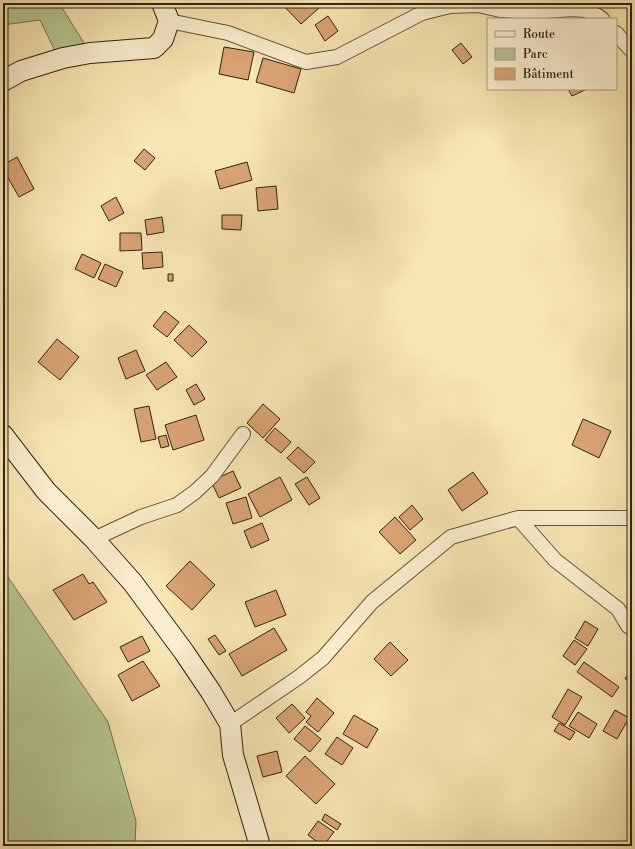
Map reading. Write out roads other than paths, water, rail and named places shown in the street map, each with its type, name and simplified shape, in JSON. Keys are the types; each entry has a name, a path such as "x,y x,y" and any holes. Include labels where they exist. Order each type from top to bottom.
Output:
{"street":[{"path":"3,81 21,71 64,58 90,53 154,48 163,39 165,12 228,33 306,62 337,57 422,13 450,6 478,4 500,10 534,12 572,9 585,10 601,18"},
{"path":"617,35 632,51"},
{"path":"94,539 141,517 177,506 212,476 243,434"},
{"path":"3,435 46,490 94,539 133,583 211,692 230,724 233,755 260,846"},
{"path":"230,724 299,677 323,658 372,602 451,537 518,518 632,518"},
{"path":"518,518 555,560 618,609 628,626 632,628"}]}
